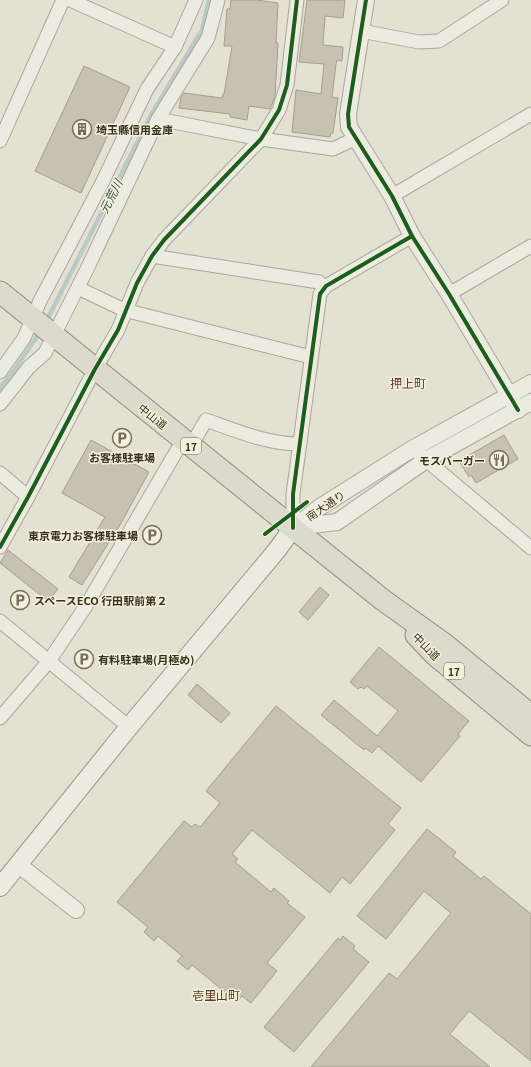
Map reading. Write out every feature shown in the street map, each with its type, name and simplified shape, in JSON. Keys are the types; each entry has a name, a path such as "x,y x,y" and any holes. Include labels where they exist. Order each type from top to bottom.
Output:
{"highway":[{"name":"中山道","path":"0,292 383,600 443,643 531,715"},
{"name":"中山道","path":"383,600 435,655 531,735"}],"main road":[{"path":"0,887 129,728 277,550 293,528"}],"street":[{"path":"0,141 63,0"},
{"path":"70,0 175,47"},
{"path":"0,372 24,338 102,183 147,89 175,47 196,0"},
{"path":"0,404 29,367 45,353 78,288 158,119 208,38 218,0"},
{"path":"0,547 28,498 95,369 118,330 124,310 152,256 164,240 261,139 278,110 287,85 297,0"},
{"path":"366,0 348,114 349,127 392,196 412,236 449,294 509,396 524,406"},
{"path":"361,31 419,42 439,41 502,0"},
{"path":"392,196 531,114"},
{"path":"158,119 261,139 333,149 356,138"},
{"path":"293,528 293,494 320,294 324,287 412,236"},
{"path":"449,294 531,246"},
{"path":"152,256 319,282 324,287"},
{"path":"78,288 124,310 311,357"},
{"name":"南大通り","path":"293,528 320,507 412,448 531,383"},
{"name":"南大通り","path":"293,528 337,522 426,460 524,406"},
{"path":"0,718 49,661 86,606 187,443 206,420 252,437 287,444 300,444"},
{"path":"412,448 531,548"},
{"path":"0,473 28,498"},
{"path":"0,621 129,728"},
{"path":"19,865 76,910"}],"building":[{"path":"231,0 257,0 278,3 276,43 278,43 275,97 270,109 249,106 247,120 230,117 230,114 179,108 181,97 184,93 222,98 224,94 232,46 224,46 227,9 230,9"},
{"path":"307,0 345,0 343,18 325,16 323,45 343,47 342,61 337,60 336,64 332,97 338,98 333,133 331,133 330,137 292,132 296,90 321,94 324,64 299,62"},
{"name":"埼玉縣信用金庫","path":"84,66 130,87 81,193 35,171"},
{"path":"504,435 518,459 476,483 471,475 469,477 459,461"},
{"path":"91,440 149,472 120,525 82,585 69,577 105,517 62,493"},
{"path":"8,550 58,589 48,601 0,563"},
{"path":"320,587 329,595 308,620 299,612"},
{"path":"379,647 469,721 458,734 460,736 421,782 378,746 372,753 365,748 364,750 321,715 334,700 377,736 398,711 367,686 364,689 361,687 358,689 350,682"},
{"path":"197,684 230,713 221,723 188,695"},
{"path":"276,706 401,808 388,824 395,830 350,884 342,877 330,893 252,830 232,854 238,859 235,862 271,892 274,888 289,901 287,903 305,917 267,963 277,971 251,1003 242,996 237,1002 192,965 188,970 177,961 182,956 158,936 154,941 144,932 148,927 117,902 184,821 192,827 195,824 200,827 220,803 206,791"},
{"path":"427,829 456,852 453,856 481,879 484,876 531,914 531,1061 469,1011 450,1034 490,1067 311,1067 389,973 397,979 451,913 424,891 386,939 357,916"},
{"path":"343,936 355,946 353,949 369,962 294,1052 264,1027 338,938 340,940"}],"waterway":[{"name":"元荒川","path":"46,322 151,115 202,30 209,0"},
{"name":"元荒川","path":"0,388 40,332"}],"cycle path":[{"path":"0,547 95,369 118,330 137,283 152,256 164,240 261,139 279,110 287,85 297,0"},
{"path":"366,0 348,114 349,127 392,196 412,236 449,294 518,410"},
{"path":"293,528 293,494 320,294 326,286 412,236"},
{"path":"265,534 307,502"}],"place":[{"name":"埼玉縣信用金庫","path":"82,129"},
{"name":"お客様駐車場","path":"122,438"},
{"name":"モスバーガー","path":"499,460"},
{"name":"東京電力お客様駐車場","path":"152,535"},
{"name":"スペースECO 行田駅前第２","path":"20,600"},
{"name":"有料駐車場(月極め)","path":"84,659"}],"district":[{"name":"押上町","path":"408,382"},
{"name":"壱里山町","path":"216,994"}]}
